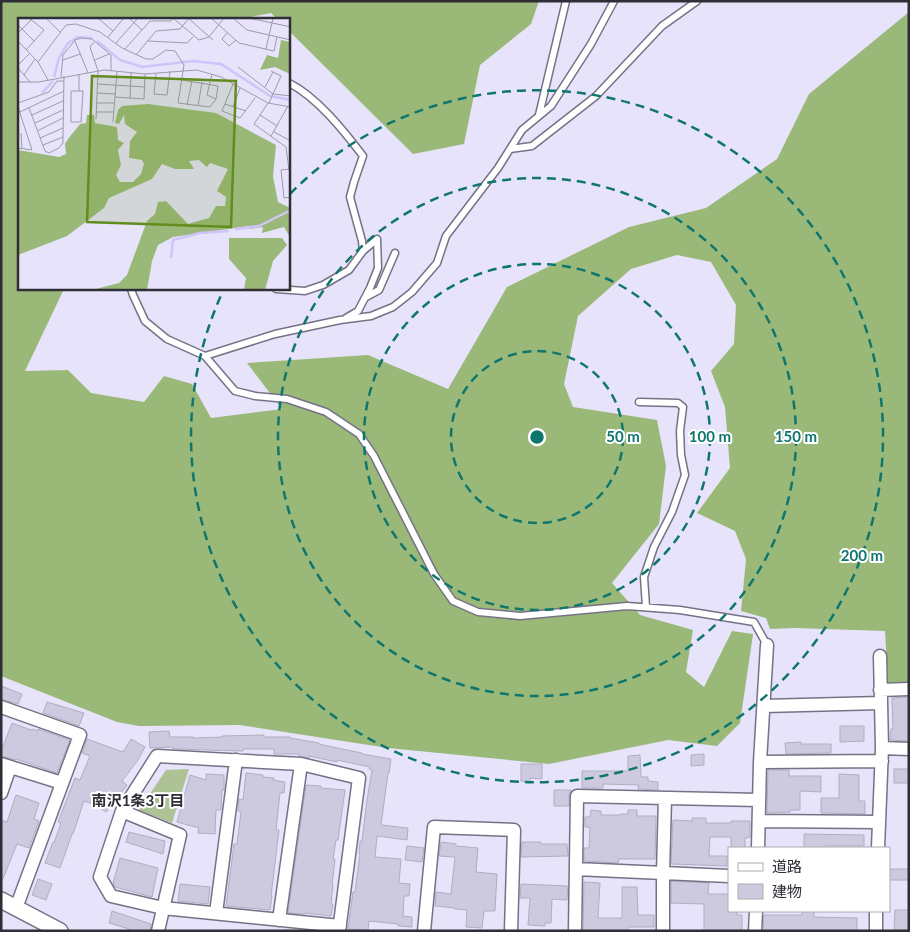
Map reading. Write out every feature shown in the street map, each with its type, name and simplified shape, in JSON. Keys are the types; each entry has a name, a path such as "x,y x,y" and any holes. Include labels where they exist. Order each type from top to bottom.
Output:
{"street":[{"path":"758,847 760,762 767,645"},
{"path":"878,847 882,761 880,656"},
{"path":"880,690 909,690"},
{"path":"764,706 880,703"},
{"path":"1,707 80,734 16,908"},
{"path":"882,748 909,749"},
{"path":"157,756 301,764 359,778 340,928 163,908 111,896 100,877 122,811 157,756"},
{"path":"216,913 236,760"},
{"path":"760,762 882,761"},
{"path":"279,920 301,764"},
{"path":"1,793 6,766 62,783"},
{"path":"574,931 577,796 759,800"},
{"path":"663,931 666,798"},
{"path":"122,811 180,835 158,931"},
{"path":"758,821 879,822"},
{"path":"424,931 434,827 514,830 511,931"},
{"path":"576,869 728,876"},
{"path":"1,900 60,931"},
{"path":"755,931 756,912"},
{"path":"876,912 876,931"}],"lane":[{"path":"539,116 566,1"},
{"path":"205,356 275,334 340,320 371,316 393,307 412,292 437,263 446,236 498,168 522,130 551,106 591,44 614,1"},
{"path":"510,149 532,146 596,96 662,26 698,1"},
{"path":"290,84 316,102 347,135 363,156 350,197 363,251"},
{"path":"290,290 306,291 323,285 349,270 363,251 377,239 378,268 366,297 358,311 340,320"},
{"path":"366,297 379,290 395,253"},
{"path":"131,290 145,321 167,339 205,356 235,391 255,396 287,399 326,412 359,434 374,456 434,574 453,601 478,612 520,616 627,606 680,610 754,622 767,645"},
{"path":"640,402 678,403 683,407 680,431 681,455 685,475 672,512 654,547 644,577 646,607"}],"green space":[{"path":"1,1 539,1 531,24 480,65 464,144 413,154 290,32 290,18 276,18 271,13 245,18 18,18 18,290 64,290 25,371 68,370 91,393 144,402 164,376 192,384 211,418 282,409 247,363 368,355 448,389 507,287 629,227 706,208 777,159 809,94 909,12 909,684 888,683 885,631 770,629 766,618 741,611 746,559 735,531 697,513 730,468 725,407 711,371 734,344 736,305 711,262 677,255 631,269 578,316 564,384 573,407 657,420 666,466 659,524 612,583 640,615 693,630 686,672 704,687 732,631 753,634 740,723 717,746 668,740 549,764 388,748 240,725 139,726 117,722 1,676"},
{"path":"189,769 172,823 139,810 166,770"}],"building":[{"path":"1,686 22,694 18,704 1,699"},
{"path":"909,697 909,741 890,740 891,729 893,729 892,698"},
{"path":"47,702 84,713 79,726 43,713"},
{"path":"12,723 31,730 38,731 38,729 70,740 57,773 1,756 1,751"},
{"path":"840,726 864,726 864,741 840,742"},
{"path":"169,731 170,737 264,735 264,737 290,737 391,759 381,825 408,828 407,840 377,836 375,857 401,859 399,883 410,884 409,896 404,896 403,916 412,917 412,927 369,921 368,930 348,929 372,770 369,769 370,767 337,760 337,762 309,756 309,758 299,756 299,754 274,754 274,749 243,749 243,751 173,749 173,747 150,748 149,732"},
{"path":"87,739 123,752 131,739 145,747 122,781 127,785 106,812 96,805 84,801 60,868 45,863 54,843 61,823 58,822 75,778 80,780 90,756 82,753"},
{"path":"801,742 801,744 831,744 831,753 786,754 785,743"},
{"path":"704,754 704,765 691,766 691,755"},
{"path":"640,755 641,777 648,777 648,781 658,782 658,790 638,789 639,785 603,784 603,788 582,788 582,771 628,771 628,756"},
{"path":"521,764 542,764 542,779 530,778 530,782 521,781"},
{"path":"894,769 909,769 909,783 894,783"},
{"path":"768,770 789,770 789,776 821,776 821,792 800,791 800,810 767,813"},
{"path":"246,773 263,775 263,777 285,782 284,793 280,793 276,830 279,830 270,910 226,906 234,844 237,844 241,812 238,811 239,799 243,800"},
{"path":"206,774 224,775 221,810 216,810 215,834 198,833 199,828 177,822 190,775 206,780"},
{"path":"839,774 859,775 859,801 865,801 865,814 821,813 821,798 839,798"},
{"path":"306,785 345,790 338,840 336,840 333,859 335,859 331,916 288,913"},
{"path":"554,790 571,790 569,806 554,806"},
{"path":"16,795 39,803 34,819 39,821 29,848 17,844 1,881 1,820 7,822"},
{"path":"591,810 601,811 601,815 621,815 628,814 628,810 637,810 637,816 656,816 655,859 619,859 618,863 584,861 584,848 589,848 590,827 585,827 585,817 590,817"},
{"path":"692,818 706,818 706,823 750,821 750,837 745,838 745,847 731,847 731,837 710,837 709,856 727,856 727,866 671,864 673,820 692,821"},
{"path":"129,832 165,841 163,854 126,842"},
{"path":"804,834 864,835 864,846 804,847"},
{"path":"441,842 456,844 456,846 478,848 476,872 497,874 495,911 484,911 482,928 466,927 467,910 435,906 436,892 451,894 455,857 439,856"},
{"path":"522,842 567,844 568,856 521,857"},
{"path":"407,846 424,848 422,862 405,860"},
{"path":"120,858 158,868 152,897 115,887 113,883"},
{"path":"890,869 909,869 909,880 890,880"},
{"path":"38,879 52,884 46,900 32,895"},
{"path":"671,881 709,883 708,894 728,894 728,912 737,912 737,915 742,915 742,931 704,931 704,904 671,903"},
{"path":"584,882 600,883 598,918 622,918 622,887 637,887 638,915 654,915 654,927 628,927 628,931 583,931"},
{"path":"180,884 210,887 208,904 178,901"},
{"path":"521,884 568,886 567,900 552,899 551,923 545,923 545,926 528,925 530,898 520,898"},
{"path":"895,910 909,910 909,931 894,931"},
{"path":"112,911 151,924 150,931 129,931 129,929 109,923"},
{"path":"802,912 814,912 814,917 857,918 857,931 763,931 764,915 802,915"}],"district":[{"name":"南沢1条3丁目","path":"138,800"}]}
